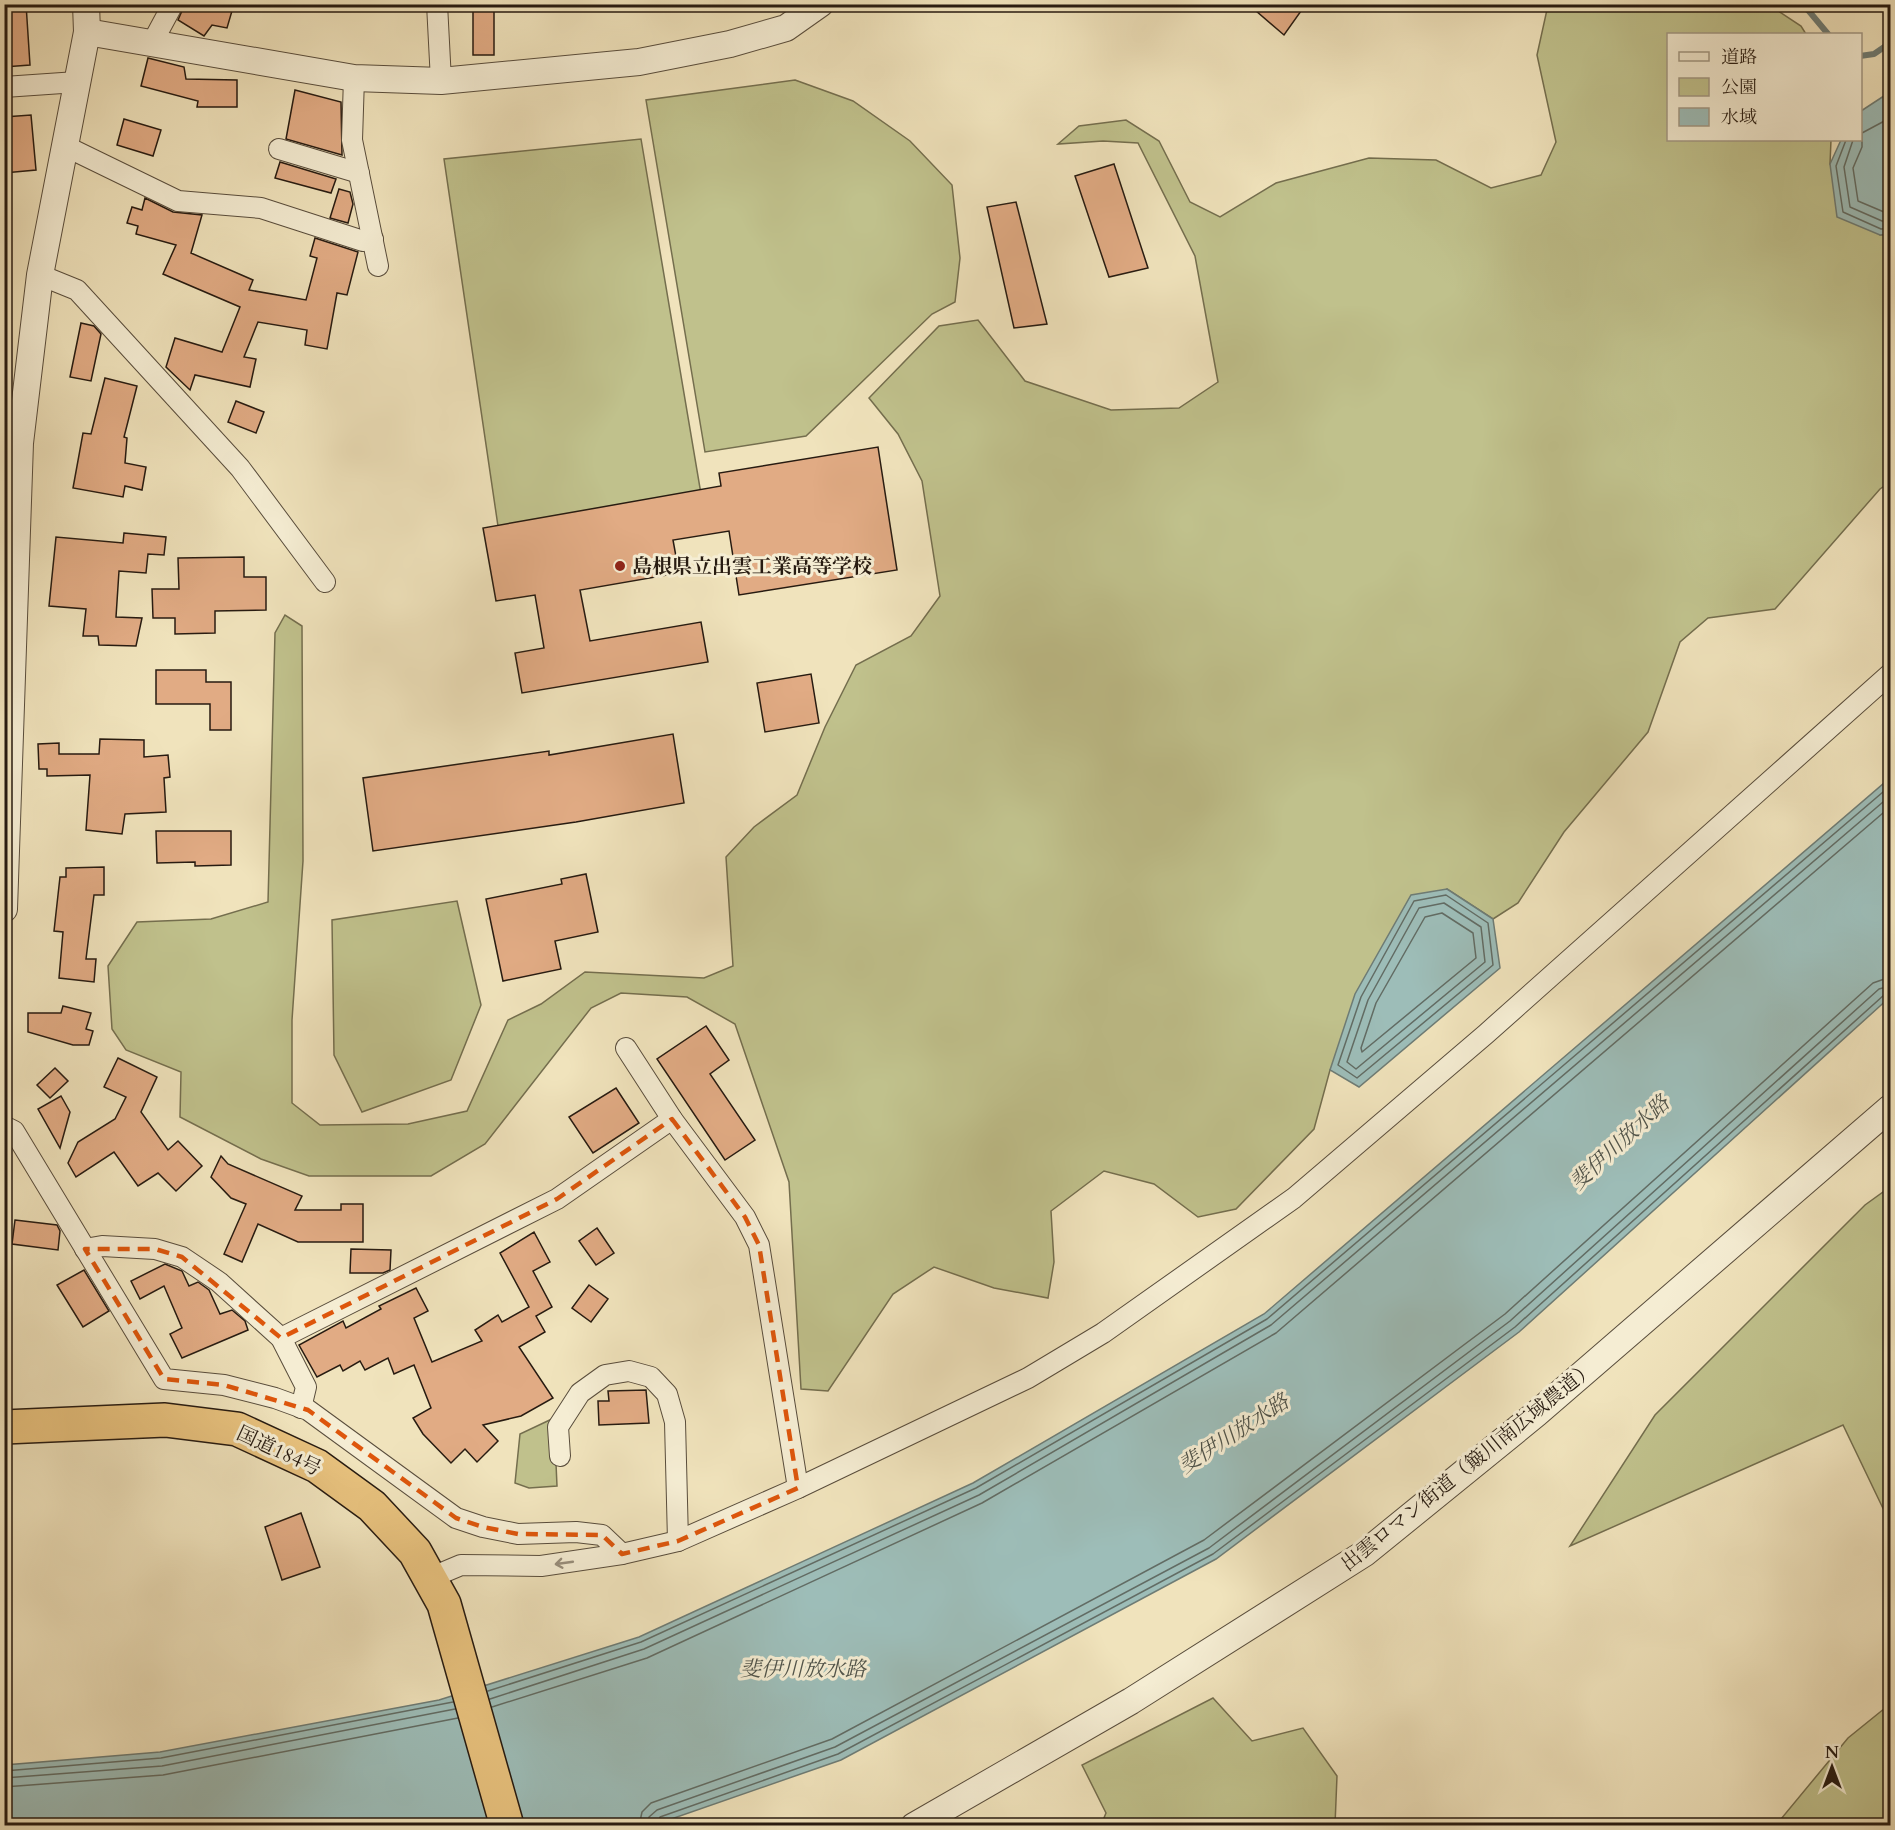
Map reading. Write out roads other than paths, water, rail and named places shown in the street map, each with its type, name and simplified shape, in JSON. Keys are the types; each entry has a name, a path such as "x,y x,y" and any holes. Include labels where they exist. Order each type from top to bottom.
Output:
{"highway":[{"name":"国道184号","path":"4,1427 165,1420 237,1429 317,1466 372,1506 415,1552 437,1591 507,1826"}],"street":[{"path":"4,909 10,549 40,275 67,147 87,32 86,4"},
{"path":"152,43 173,4"},
{"path":"437,4 441,81"},
{"path":"87,32 354,78 441,81 639,62 730,44 786,28 820,4"},
{"path":"354,78 352,140 378,266"},
{"path":"4,87 77,82"},
{"path":"67,147 178,201 261,208 363,241 373,239"},
{"path":"279,149 359,173"},
{"path":"40,275 77,290 240,468 325,582"},
{"path":"437,1591 461,1565 541,1566 622,1554 678,1541 798,1488 1028,1378 1102,1333 1294,1198 1486,1034 1890,674"},
{"path":"626,1048 672,1119 745,1217 759,1245 798,1488"},
{"name":"出雲ロマン街道（簸川南広域農道）","path":"914,1826 1131,1701 1365,1553 1536,1414 1890,1108"},
{"path":"281,1338 557,1199 672,1119"},
{"path":"4,1126 14,1131 164,1379 224,1385 275,1398 301,1408 363,1448 456,1518 483,1527 519,1534 576,1532 602,1535 622,1554"},
{"path":"85,1249 102,1246 155,1249 182,1257 219,1282 281,1338 306,1387 301,1408"},
{"path":"560,1456 558,1427 580,1393 605,1375 628,1371 651,1377 667,1394 675,1422 678,1541"}],"water":[{"path":"1890,92 1890,234 1880,235 1837,217 1830,164 1841,141 1862,141 1862,110"},
{"name":"斐伊川放水路","path":"1890,778 1890,997 1519,1332 1216,1559 841,1760 654,1825 5,1826 5,1765 160,1752 439,1700 639,1637 973,1483 1264,1314"},
{"path":"1447,889 1493,919 1500,968 1359,1087 1330,1070 1355,994 1411,895"}],"waterway":[{"path":"1795,4 1808,10 1827,33"},
{"path":"1862,56 1874,54 1890,43"}],"place":[{"name":"島根県立出雲工業高等学校","path":"620,566"}]}
